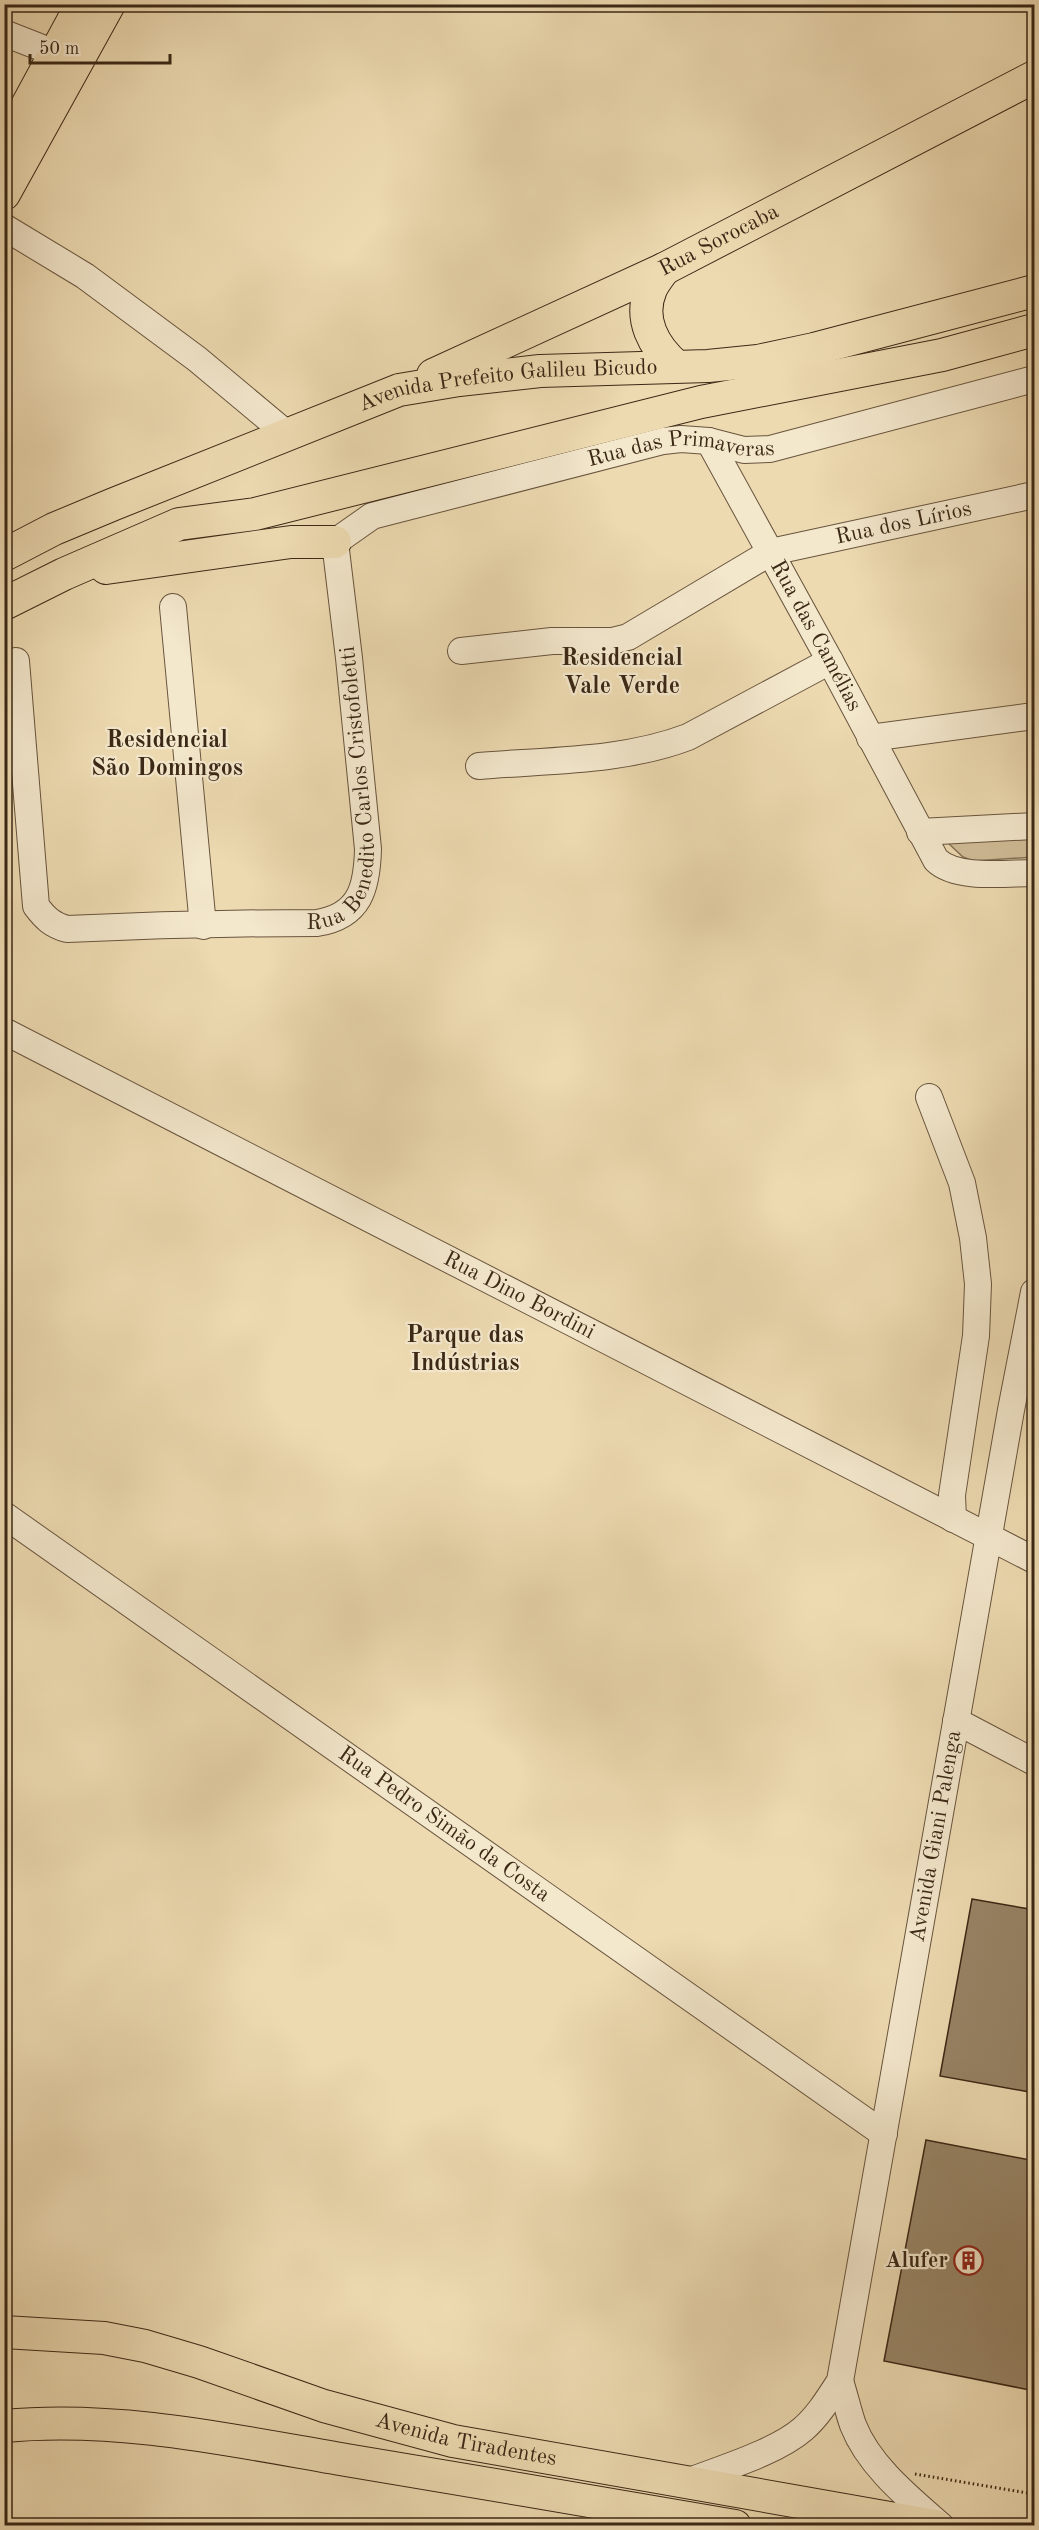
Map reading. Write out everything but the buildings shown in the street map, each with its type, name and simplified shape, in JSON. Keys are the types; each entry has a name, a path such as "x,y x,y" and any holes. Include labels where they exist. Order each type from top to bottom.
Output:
{"main road":[{"path":"4,148 82,4"},
{"path":"4,194 109,4"},
{"name":"Rua Sorocaba","path":"399,390 664,269 1035,77"},
{"path":"664,269 651,289 647,306 647,323 653,340 676,366"},
{"name":"Avenida Prefeito Galileu Bicudo","path":"4,555 54,529 399,390 459,380 540,371 758,361 814,349 1035,291"},
{"path":"4,604 64,574 179,524 255,514 701,402 942,355 1035,330"},
{"path":"64,574 291,542 335,542"},
{"name":"Avenida Tiradentes","path":"4,2332 104,2338 145,2346 199,2361 324,2406 453,2440 936,2526"},
{"name":"Avenida Tiradentes","path":"4,2426 78,2424 173,2432 734,2525"}],"street":[{"path":"4,33 55,53"},
{"path":"4,227 85,276 197,359 288,435"},
{"name":"Rua das Primaveras","path":"335,542 372,516 663,441 681,439 709,441 744,450 770,449 1035,379"},
{"name":"Rua das Camélias","path":"709,441 936,860 944,867 964,873 1035,873"},
{"name":"Rua dos Lírios","path":"461,651 552,641 612,641 628,637 771,552 1035,495"},
{"name":"Rua Benedito Carlos Cristofoletti","path":"16,661 36,906 45,919 56,926 67,929 168,924 203,926 317,923 334,920 350,909 362,893 368,872 368,849 349,658 335,542"},
{"path":"173,607 203,926"},
{"path":"478,766 630,753 664,746 687,737 830,661"},
{"path":"870,738 1035,716"},
{"path":"920,832 1035,826"},
{"name":"Rua Dino Bordini","path":"4,1030 1035,1560"},
{"path":"929,1097 962,1183 973,1238 978,1284 976,1336 952,1495 952,1519"},
{"name":"Avenida Giani Palenga","path":"840,2381 990,1538 1023,1410 1035,1292"},
{"name":"Rua Pedro Simão da Costa","path":"4,1515 884,2134"},
{"path":"956,1721 1035,1762"},
{"path":"840,2381 854,2426 868,2451 888,2475 941,2526"},
{"path":"687,2482 784,2442 802,2430 819,2412 840,2381"}],"path":[{"path":"888,2475 904,2472 1035,2494"}],"shaded area":[{"path":"1034,836 1034,857 973,861 963,857 947,842"}],"place":[{"name":"Alufer","path":"969,2261"}],"district":[{"name":"Residencial Vale Verde","path":"622,673"},
{"name":"Residencial São Domingos","path":"167,755"},
{"name":"Parque das Indústrias","path":"465,1350"}]}
